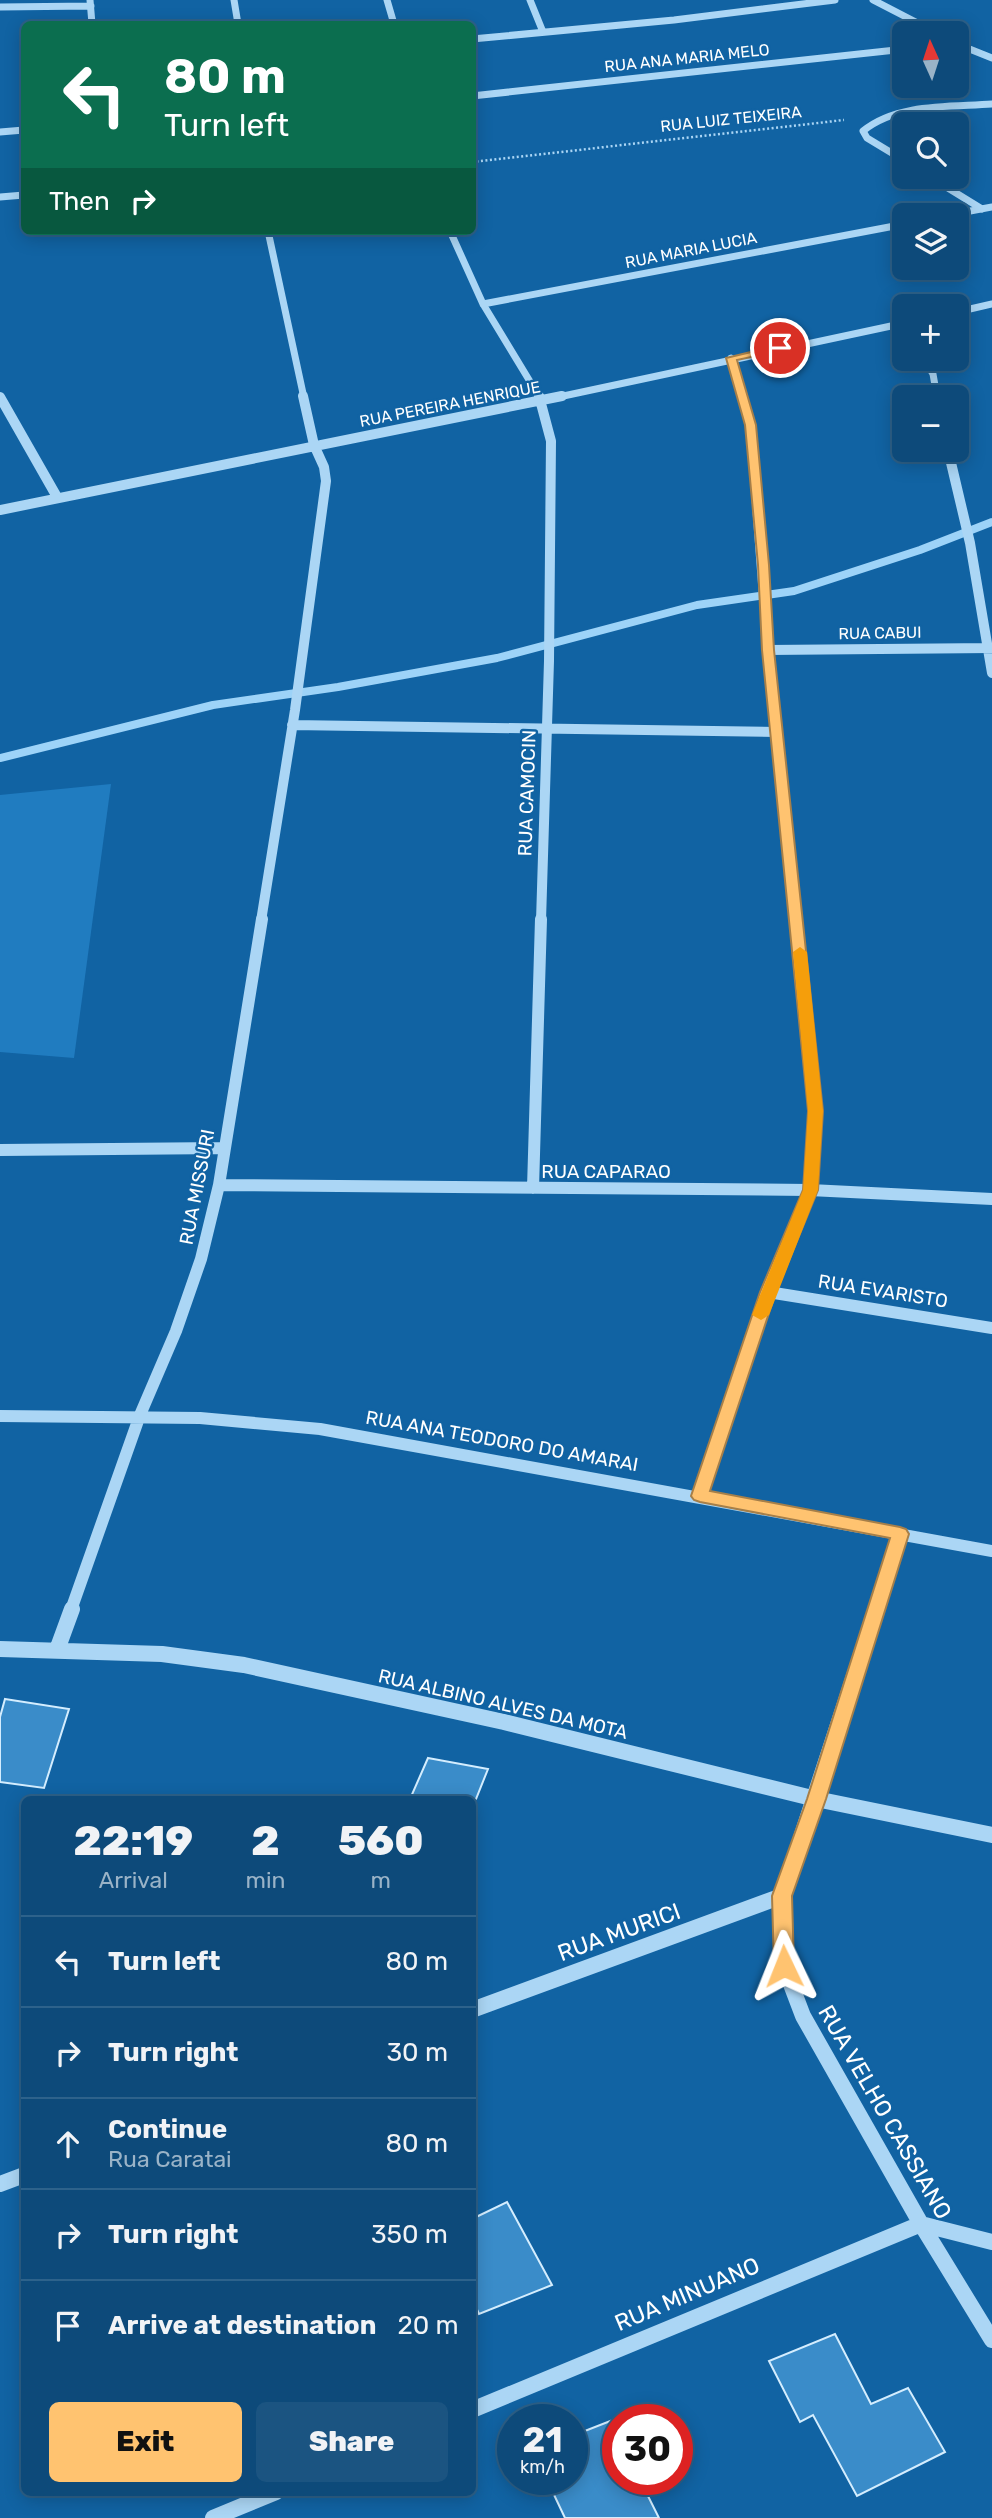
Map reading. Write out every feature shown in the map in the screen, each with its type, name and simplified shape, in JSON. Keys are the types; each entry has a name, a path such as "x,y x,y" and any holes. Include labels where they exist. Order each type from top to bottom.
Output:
{"street":[{"path":"234,0 238,21"},
{"path":"387,0 393,21"},
{"path":"530,0 543,32"},
{"path":"476,39 835,0"},
{"path":"873,0 914,21"},
{"path":"0,7 91,3 92,21"},
{"path":"970,49 992,58"},
{"name":"RUA ANA MARIA MELO","path":"476,96 892,50"},
{"path":"914,112 992,104"},
{"path":"892,117 869,124 863,131 867,138 892,153"},
{"path":"0,132 21,130"},
{"path":"950,189 982,209"},
{"path":"0,197 21,195"},
{"path":"969,211 992,207"},
{"name":"RUA MARIA LUCIA","path":"483,304 892,226"},
{"name":"RUA MISSURI","path":"57,1650 140,1415 176,1331 201,1259 219,1185 295,710 326,481 324,467 314,444 269,235"},
{"name":"RUA CAMOCIN","path":"452,235 483,304 541,400 551,441 549,661 533,1188"},
{"path":"969,309 992,304"},
{"name":"RUA PEREIRA HENRIQUE","path":"0,510 57,496 541,400 892,326"},
{"path":"700,1496 768,1292 810,1190 815,1111 768,650 751,425 731,358"},
{"path":"0,397 57,496"},
{"path":"951,462 970,543 992,673"},
{"name":"RUA CABUI","path":"768,650 989,648"},
{"path":"292,725 778,732"},
{"path":"0,1150 224,1148"},
{"name":"RUA CAPARAO","path":"219,1185 810,1190 992,1199"},
{"name":"RUA EVARISTO","path":"768,1292 992,1328"},
{"name":"RUA ANA TEODORO DO AMARAI","path":"0,1416 140,1415 247,1419 320,1429 992,1550"},
{"name":"RUA VELHO CASSIANO","path":"900,1534 816,1799 782,1896 784,1966 803,2017 921,2224 992,2340"},
{"name":"RUA ALBINO ALVES DA MOTA","path":"0,1649 162,1654 244,1665 504,1722 816,1799 992,1835"},
{"name":"RUA MURICI","path":"476,2009 782,1896"},
{"path":"0,2184 21,2176"},
{"path":"921,2224 992,2242"},
{"name":"RUA MINUANO","path":"476,2408 921,2224"},
{"path":"213,2518 265,2496"}],"path":[{"name":"RUA LUIZ TEIXEIRA","path":"476,162 850,119"}],"shaded area":[{"path":"111,784 74,1058 0,1052 0,795"}],"building":[{"path":"5,1699 69,1709 44,1788 0,1782 0,1717"},
{"path":"428,1758 488,1769 476,1799 476,1796 411,1796"},
{"path":"507,2202 552,2285 479,2314 476,2307 476,2217"},
{"path":"835,2334 871,2404 908,2388 945,2452 857,2496 813,2415 800,2422 769,2361"},
{"path":"602,2424 602,2495 648,2495 659,2518 565,2518 554,2495 588,2495 588,2430"}],"waterway":[{"path":"0,758 213,705 338,687 497,658 697,605 794,591 920,550 992,522"}],"slow traffic":[{"path":"761,1315 810,1190 815,1111 800,952"}],"route":[{"path":"780,348 731,358 751,425 768,650 815,1111 810,1190 768,1292 700,1496 900,1534 816,1799 782,1896 784,1966"}]}
